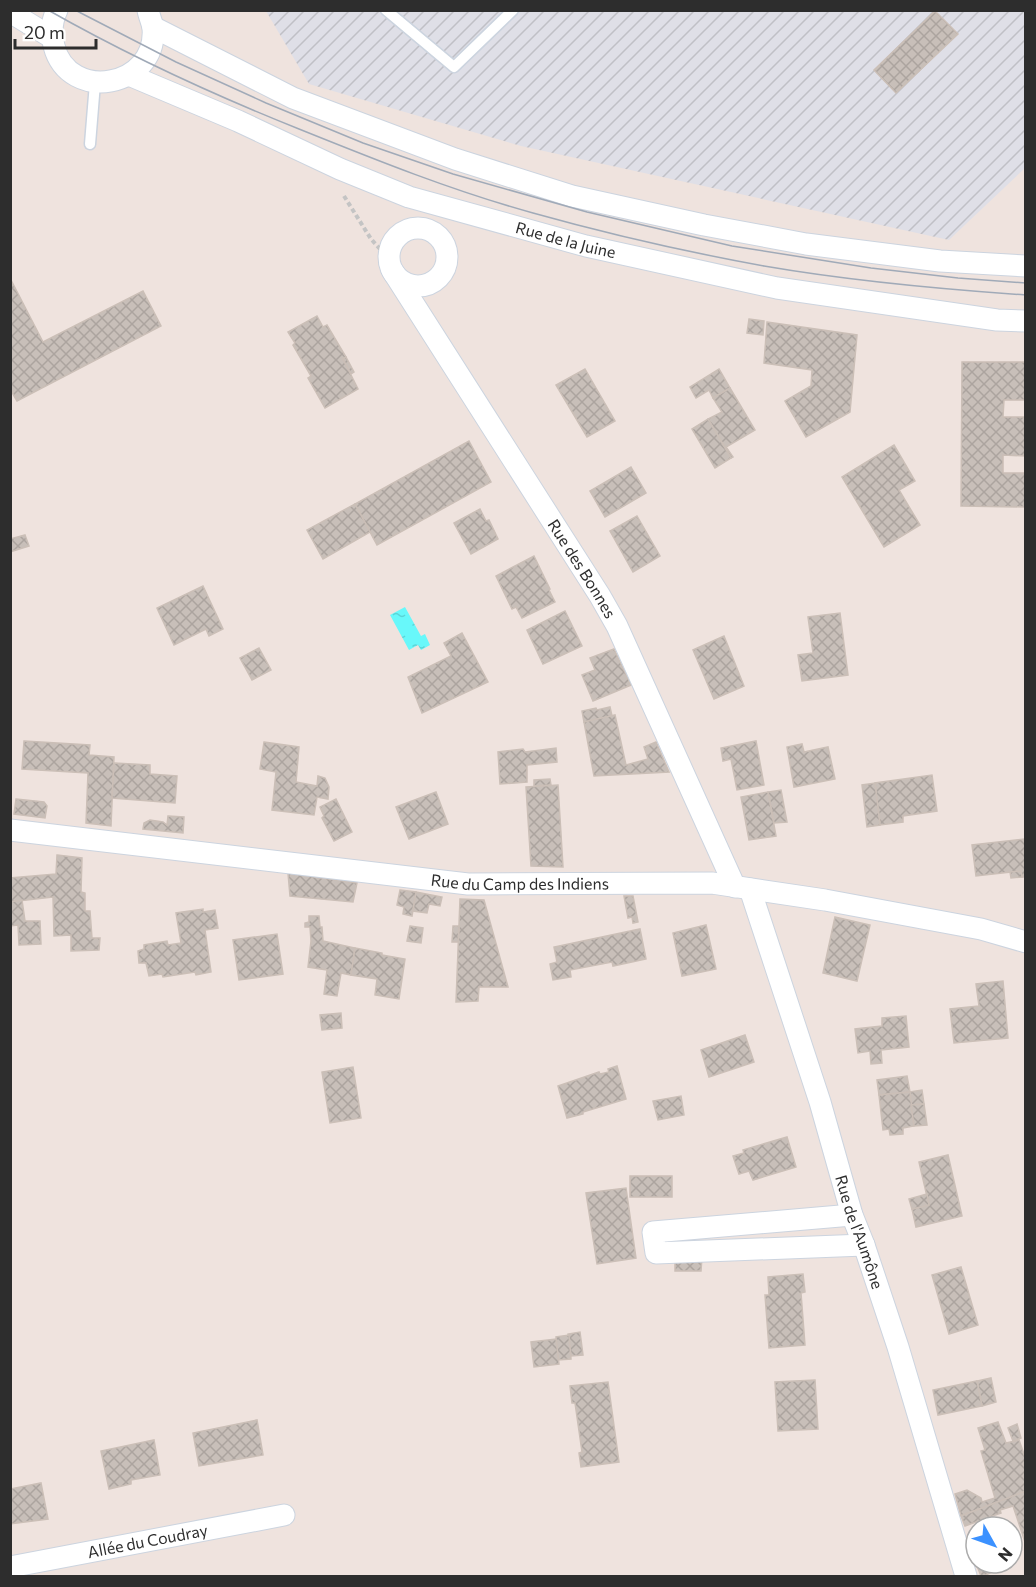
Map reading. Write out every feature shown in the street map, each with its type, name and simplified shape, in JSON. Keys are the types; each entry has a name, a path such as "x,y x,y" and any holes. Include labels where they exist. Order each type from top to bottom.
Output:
{"street":[{"path":"57,10 51,25 51,37 56,53 65,67 78,78 95,82 112,82 137,69 147,54 152,38 150,19"},
{"path":"10,12 51,37"},
{"path":"150,19 293,98 454,159 572,196 704,225 806,244 940,261 1026,266"},
{"name":"Rue de la Juine","path":"129,75 238,121 340,169 409,197 586,246 777,288 997,320 1026,321"},
{"name":"Rue des Bonnes","path":"390,264 617,626 743,888"},
{"name":"Rue du Camp des Indiens","path":"10,830 468,884 712,883 825,900 970,927 1026,942"},
{"name":"Rue de l'Aumône","path":"743,888 820,1102 852,1215 898,1347 966,1576"},
{"path":"852,1215 653,1232 656,1253 864,1245"},
{"name":"Allée du Coudray","path":"10,1567 284,1515"}],"lane":[{"path":"386,10 454,67 513,10"},
{"path":"90,144 95,82"}],"path":[{"path":"340,169 335,182 371,239 390,264"}],"shaded area":[{"path":"266,11 1025,11 1025,168 949,240 521,146 309,84"}],"water":[{"path":"405,607 421,636 425,634 430,645 421,650 418,645 409,650 390,615"}],"building":[{"path":"935,11 958,34 896,93 874,70"},
{"path":"10,278 43,342 143,291 161,326 17,401 10,389"},
{"path":"317,316 323,327 327,325 346,357 343,359 358,389 325,408 308,378 311,376 288,332"},
{"path":"749,319 764,321 763,335 747,333"},
{"path":"767,322 857,335 850,412 806,437 785,401 811,386 812,370 764,363"},
{"path":"346,357 354,372 351,374 343,359"},
{"path":"962,362 1026,362 1026,400 1004,400 1003,417 1026,417 1026,456 1003,455 1003,473 1026,473 1026,507 961,506"},
{"path":"585,369 615,421 587,437 556,385"},
{"path":"719,369 730,388 713,398 709,390 696,398 690,387"},
{"path":"730,388 755,430 726,447 733,457 731,458 708,419 722,412 713,398"},
{"path":"708,419 731,458 715,468 692,429"},
{"path":"469,441 491,482 377,545 355,504"},
{"path":"894,445 915,481 899,490 920,525 884,547 842,477"},
{"path":"631,467 646,493 605,517 590,491"},
{"path":"355,504 370,532 323,559 307,530"},
{"path":"480,509 486,521 489,520 498,539 471,554 454,523"},
{"path":"637,516 660,556 633,572 610,531"},
{"path":"25,535 29,546 10,552 10,539"},
{"path":"534,556 555,602 522,618 516,607 512,609 496,576"},
{"path":"203,586 223,629 209,636 206,629 174,645 157,608"},
{"path":"565,611 582,646 543,664 527,630"},
{"path":"840,613 848,675 802,681 798,655 813,653 808,617"},
{"path":"462,633 488,682 422,713 408,677 451,656 444,643"},
{"path":"724,636 744,686 714,699 693,650"},
{"path":"259,648 271,670 252,680 240,658"},
{"path":"614,649 631,685 593,701 582,675 595,670 590,658"},
{"path":"610,707 612,716 584,722 582,711"},
{"path":"615,715 626,765 648,759 644,747 656,742 669,772 594,776 584,722"},
{"path":"24,741 90,745 89,755 114,757 111,826 86,823 88,773 22,769"},
{"path":"756,741 764,785 737,790 731,759 723,761 721,748"},
{"path":"264,742 299,747 296,782 317,786 318,776 325,778 329,787 328,799 317,797 314,815 272,810 276,772 260,769"},
{"path":"802,744 804,752 828,747 835,779 794,787 787,747"},
{"path":"556,748 557,762 527,765 527,782 500,784 498,752 523,749 525,752"},
{"path":"114,763 150,765 150,774 177,776 175,803 112,798"},
{"path":"932,775 937,811 903,816 903,822 880,825 875,783"},
{"path":"550,779 551,785 534,786 534,780"},
{"path":"875,783 880,825 867,827 862,785"},
{"path":"558,785 563,867 531,866 526,787"},
{"path":"781,790 787,822 774,823 768,792"},
{"path":"436,792 448,824 409,839 396,807"},
{"path":"768,792 776,836 749,840 741,797"},
{"path":"16,799 44,802 47,806 45,818 14,814"},
{"path":"336,799 352,832 334,841 322,818 324,816 320,807"},
{"path":"168,816 184,817 183,833 143,829 144,823 150,820 167,825"},
{"path":"1024,839 1026,877 1022,877 1021,871 976,876 972,845"},
{"path":"57,855 82,858 81,892 85,893 85,911 90,911 92,938 100,938 99,950 71,951 71,935 54,936 53,897 10,902 10,878 56,874"},
{"path":"1021,871 1022,877 1011,878 1010,872"},
{"path":"288,873 357,883 353,902 290,896"},
{"path":"400,890 416,892 412,916 403,914 404,907 397,905"},
{"path":"416,892 442,897 440,906 429,904 427,913 413,911"},
{"path":"624,896 633,896 638,922 633,923 632,917 628,918"},
{"path":"460,899 484,900 508,987 479,987 478,1001 456,1002"},
{"path":"22,900 25,921 40,921 41,944 19,945 18,925 10,926 10,902"},
{"path":"203,909 203,912 215,910 218,928 205,930 211,972 196,975 195,972 163,977 162,974 149,976 146,963 139,963 138,951 144,949 144,945 167,941 168,945 181,943 176,913"},
{"path":"309,916 319,916 323,941 355,948 351,975 341,973 337,996 324,994 327,970 308,967 311,941 310,927 305,927 305,923 309,922"},
{"path":"835,917 870,925 857,981 823,973"},
{"path":"706,925 716,969 682,976 673,933"},
{"path":"410,926 423,928 421,943 407,941"},
{"path":"453,926 459,926 458,942 452,942"},
{"path":"640,929 646,959 613,966 612,962 570,970 571,977 553,980 550,964 557,962 554,947"},
{"path":"277,934 283,974 239,980 233,940"},
{"path":"355,948 405,959 399,999 375,995 377,979 351,975"},
{"path":"1003,981 1008,1038 954,1043 950,1009 979,1006 976,984"},
{"path":"341,1013 342,1028 322,1030 320,1015"},
{"path":"906,1016 909,1047 881,1050 882,1063 871,1064 870,1051 858,1053 855,1029 882,1026 882,1018"},
{"path":"745,1035 754,1062 709,1077 701,1050"},
{"path":"617,1066 626,1099 567,1118 558,1086 599,1072 600,1074 609,1072 608,1069"},
{"path":"353,1067 361,1118 330,1123 322,1072"},
{"path":"907,1076 910,1092 879,1095 877,1080"},
{"path":"922,1090 924,1104 911,1105 910,1092"},
{"path":"910,1092 914,1126 903,1128 903,1134 890,1135 889,1129 883,1130 879,1095"},
{"path":"681,1096 684,1115 658,1120 653,1101"},
{"path":"924,1104 927,1125 914,1126 911,1105"},
{"path":"787,1137 796,1167 753,1180 749,1171 739,1174 733,1156 744,1153 743,1150"},
{"path":"948,1155 962,1216 916,1227 912,1209 929,1205 919,1162"},
{"path":"630,1176 672,1176 672,1197 630,1197"},
{"path":"626,1188 636,1258 597,1264 586,1193"},
{"path":"927,1194 929,1205 912,1209 909,1199"},
{"path":"675,1257 702,1257 701,1271 675,1271"},
{"path":"961,1267 978,1325 949,1334 932,1275"},
{"path":"803,1274 805,1292 801,1293 805,1345 769,1348 765,1295 769,1295 768,1277"},
{"path":"580,1332 583,1355 571,1356 568,1334"},
{"path":"569,1335 571,1359 558,1360 556,1337"},
{"path":"556,1339 559,1364 534,1367 531,1342"},
{"path":"991,1378 996,1402 982,1406 977,1381"},
{"path":"815,1380 818,1429 778,1431 775,1382"},
{"path":"977,1381 982,1406 938,1415 933,1390"},
{"path":"608,1382 619,1462 581,1467 579,1453 582,1452 575,1403 572,1403 570,1386"},
{"path":"257,1420 263,1455 199,1466 193,1433"},
{"path":"998,1422 1006,1443 1019,1440 1026,1460 1026,1491 961,1516 955,1494 967,1490 981,1498 982,1502 995,1498 981,1451 985,1450 978,1428"},
{"path":"1017,1424 1021,1438 1013,1441 1008,1428"},
{"path":"154,1440 160,1475 131,1480 131,1484 109,1489 101,1451"},
{"path":"41,1483 48,1519 10,1524 10,1489"},
{"path":"1026,1491 1026,1545 1024,1515 1016,1515 1013,1506 1000,1510 1001,1513 995,1515 964,1515 964,1524 961,1516"}],"tram line":[{"path":"48,10 141,59 235,103 444,185 561,221 677,249 764,266 895,284 1026,295"},
{"path":"75,10 176,62 266,103 363,143 453,174 587,212 732,246 871,268 1026,283"}]}
